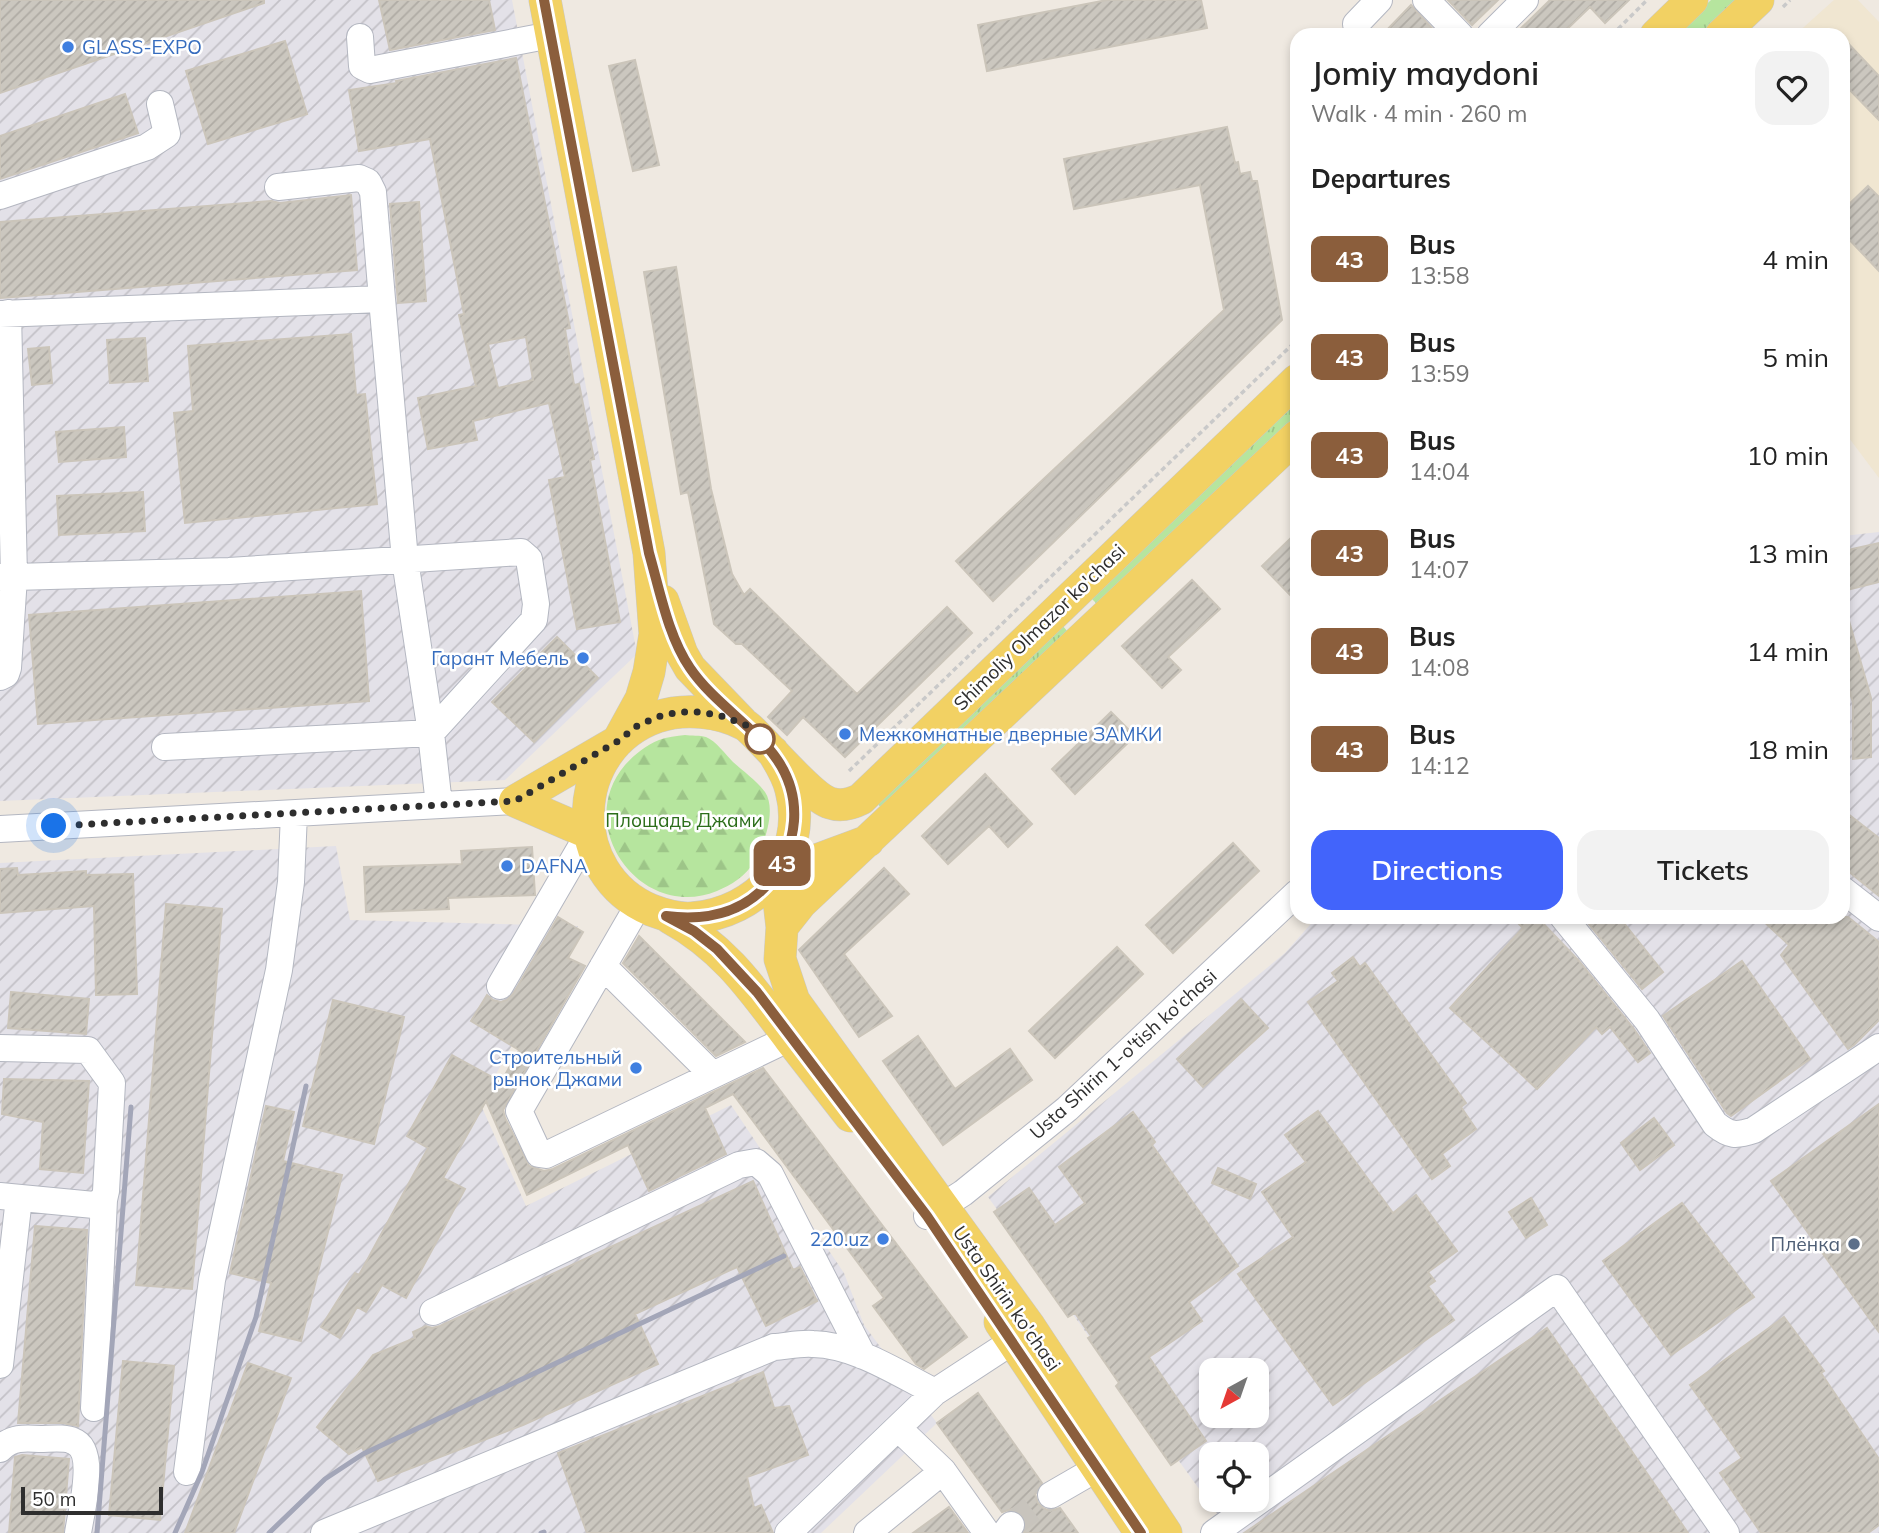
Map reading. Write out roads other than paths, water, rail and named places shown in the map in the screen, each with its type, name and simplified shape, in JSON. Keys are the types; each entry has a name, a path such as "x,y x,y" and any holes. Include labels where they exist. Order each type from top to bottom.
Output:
{"main road":[{"path":"544,0 649,553 655,634 649,672 641,699 618,741 595,774 589,793 589,833 598,861 615,886 652,910 687,919 709,917 748,902 776,875 793,833 792,791 773,752 700,681 682,654 649,553"},
{"path":"1663,28 1692,0"},
{"path":"1728,28 1758,0"},
{"name":"Shimoliy Olmazor ko'chasi","path":"773,752 821,799 841,805 860,799 1290,387"},
{"name":"Shimoliy Olmazor ko'chasi","path":"782,927 801,904 1290,443"},
{"path":"1066,602 1092,629"},
{"path":"515,801 618,741 637,726 657,717 678,712 700,712 746,725"},
{"path":"515,801 589,833"},
{"name":"Shimoliy Olmazor ko'chasi","path":"776,875 868,841"},
{"name":"Usta Shirin ko'chasi","path":"776,875 782,927 780,959 801,1031"},
{"name":"Usta Shirin ko'chasi","path":"652,910 694,931 717,949 757,992 844,1073 935,1211 1021,1334 1166,1533"},
{"name":"Usta Shirin ko'chasi","path":"1021,1334 1097,1469 1141,1533"}],"street":[{"path":"1356,24 1379,0"},
{"path":"1426,0 1453,28"},
{"path":"1497,28 1525,0"},
{"path":"360,37 362,66 370,70 551,35"},
{"path":"0,196 147,147 167,134 160,104"},
{"path":"278,187 359,178 368,182 373,192 405,560 439,805"},
{"path":"0,677 6,674 8,668 4,313 382,299"},
{"path":"7,577 229,571 521,552 529,559 536,604 534,620 431,733 164,747"},
{"path":"0,829 515,801"},
{"path":"187,1472 212,1280 279,970 291,882 294,814"},
{"path":"500,986 589,833"},
{"path":"1850,895 1879,918"},
{"name":"Usta Shirin 1-o'tish ko'chasi","path":"935,1211 963,1193 1067,1109 1290,900"},
{"path":"652,910 603,966 519,1111 539,1154 546,1155 801,1031"},
{"path":"1569,924 1647,1020 1715,1125 1727,1134 1738,1136 1754,1130 1879,1047"},
{"path":"603,966 713,1075"},
{"path":"0,1048 88,1050 112,1083 94,1408"},
{"path":"433,1312 738,1165 756,1162 771,1174 863,1356"},
{"path":"0,1365 10,1197 94,1205 104,1200"},
{"path":"1214,1533 1557,1288 1726,1533"},
{"path":"788,1533 935,1392 1021,1334"},
{"path":"324,1533 774,1347 813,1344 838,1348 863,1356 935,1392"},
{"path":"898,1428 1001,1530"},
{"path":"0,1449 9,1441 26,1438 73,1440 83,1448 88,1462 78,1533"},
{"path":"1051,1495 1097,1469"},
{"path":"867,1533 943,1471"}],"tunnel":[{"path":"1011,1525 1051,1495"}],"railway":[{"path":"175,1533 202,1472 256,1317 306,1086"},
{"path":"97,1533 131,1107"},
{"path":"269,1533 325,1479 363,1454 784,1256"}],"place":[{"name":"GLASS-EXPO","path":"68,47"},
{"name":"Гарант Мебель","path":"583,658"},
{"name":"Межкомнатные дверные ЗАМКИ","path":"845,734"},
{"name":"DAFNA","path":"507,866"},
{"name":"Строительный рынок Джами","path":"636,1068"},
{"name":"220.uz","path":"883,1239"},
{"name":"Плёнка","path":"1854,1244"}],"park label":[{"name":"Площадь Джами","path":"684,820"}]}
